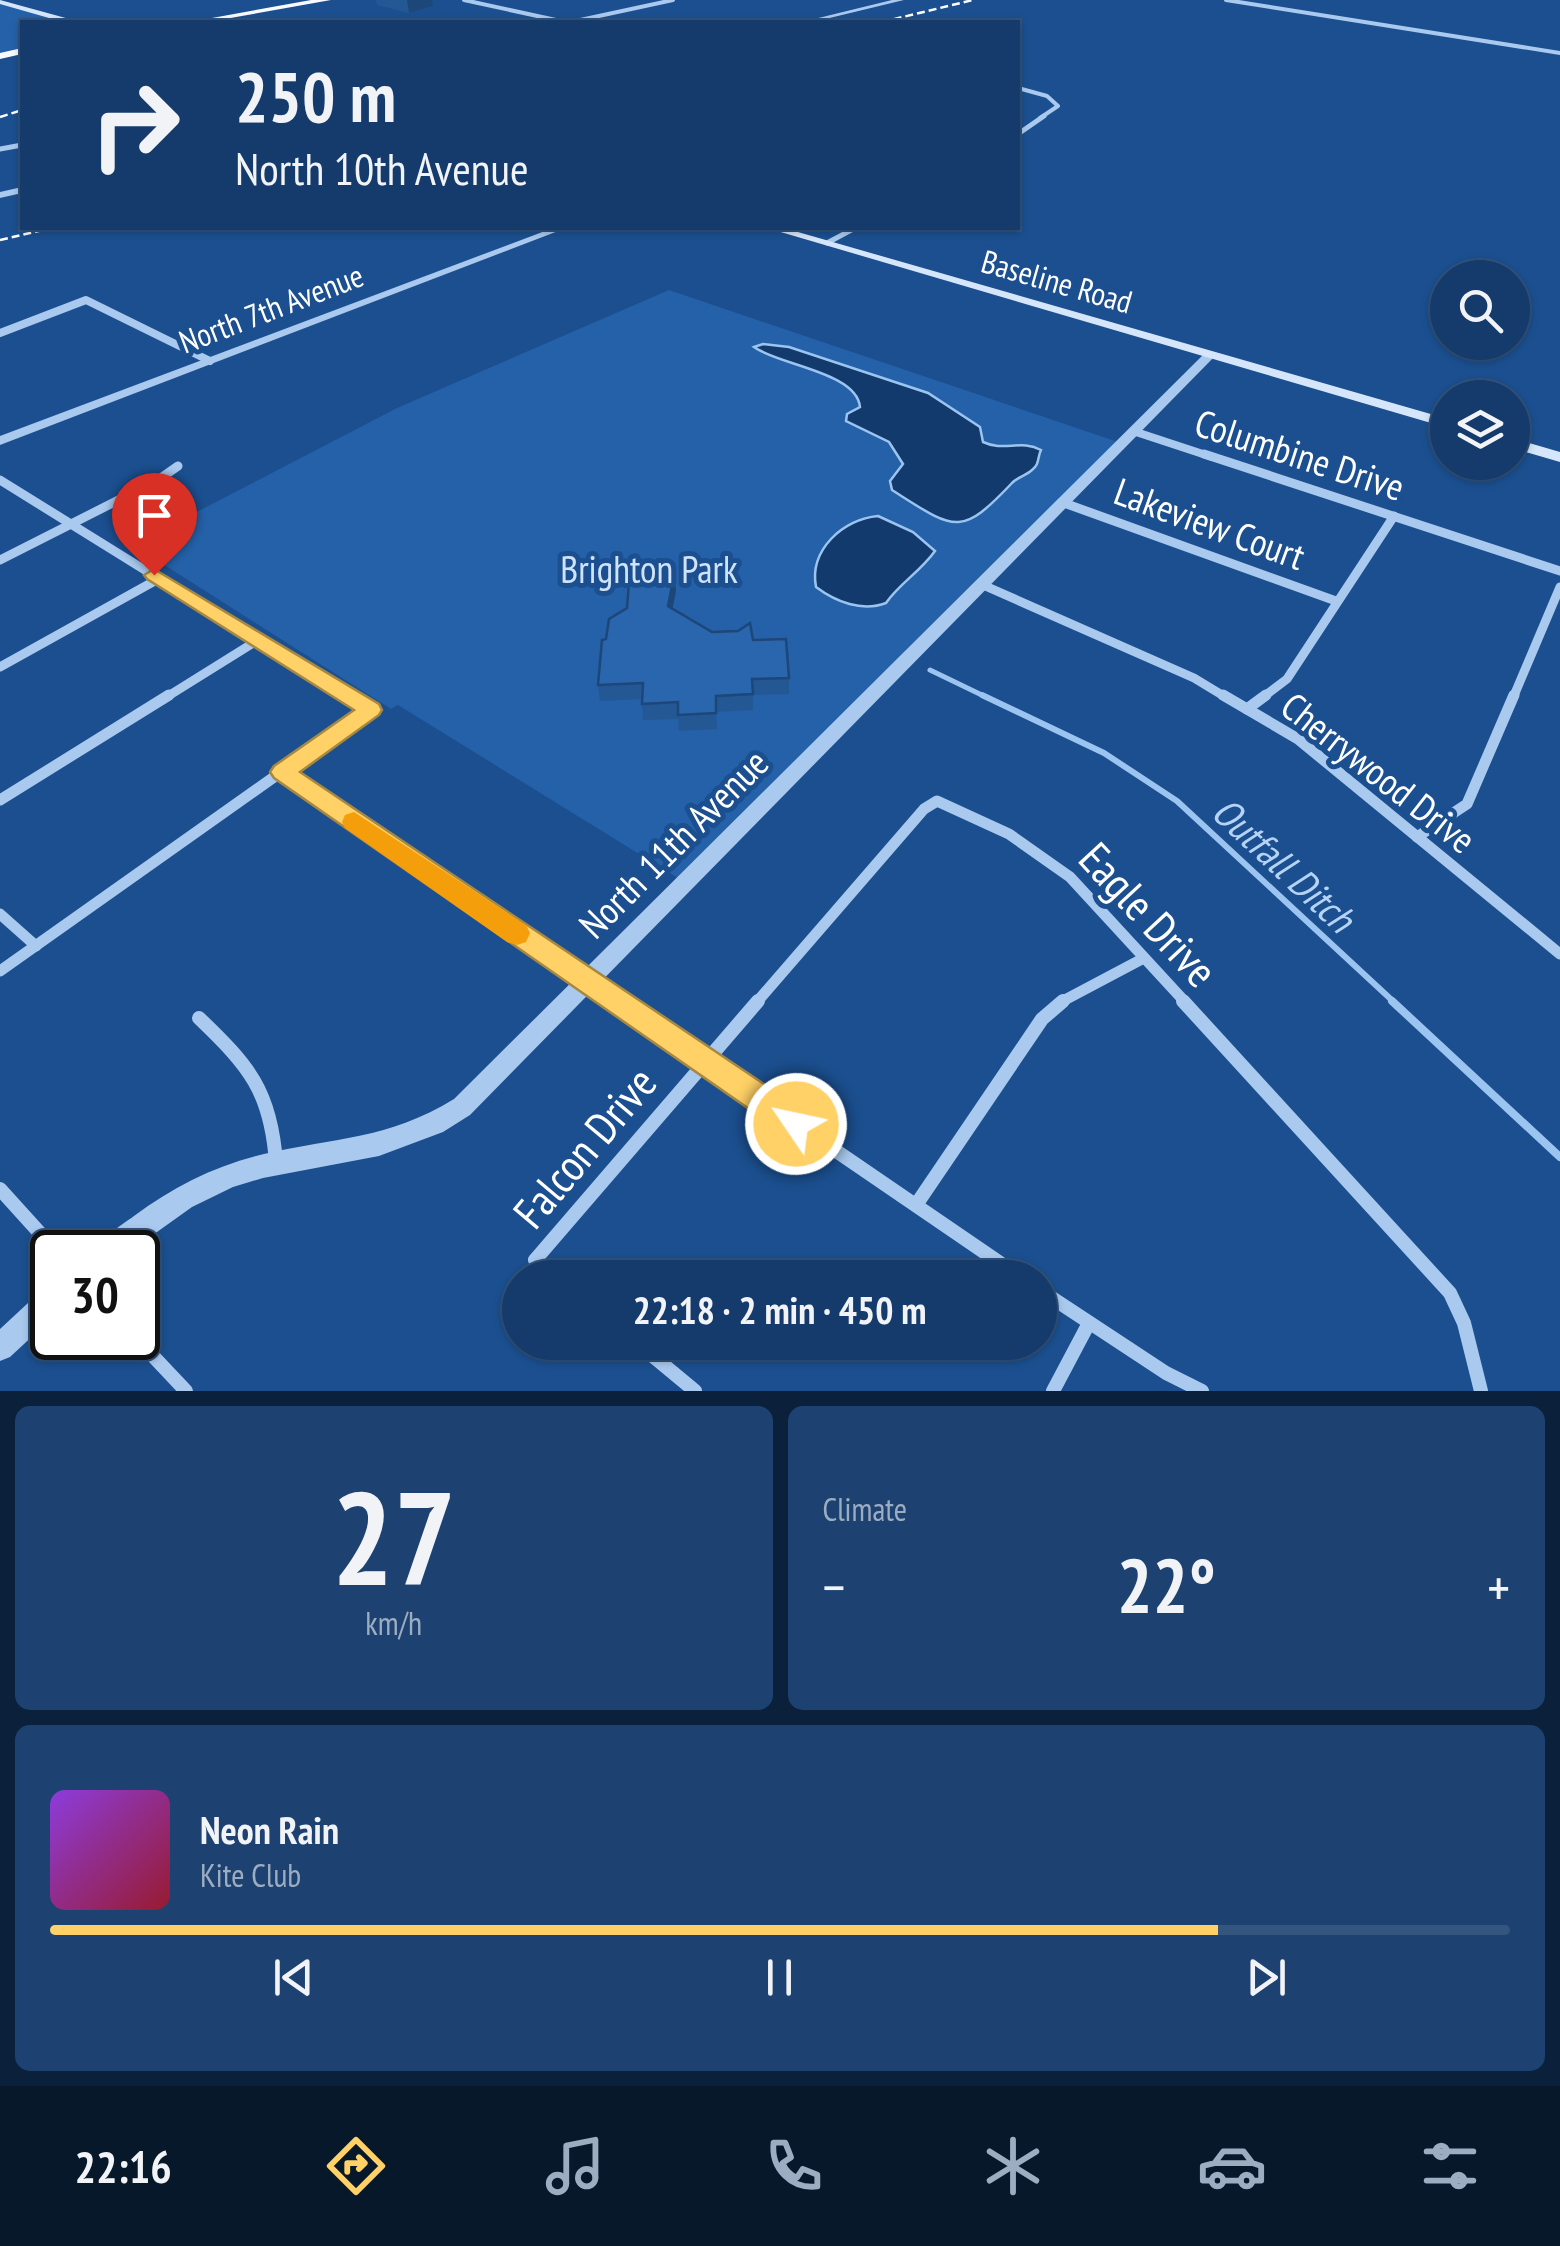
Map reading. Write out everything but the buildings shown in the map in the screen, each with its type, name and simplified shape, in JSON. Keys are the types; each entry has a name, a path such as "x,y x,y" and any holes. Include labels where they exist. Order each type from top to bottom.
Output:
{"highway":[{"path":"197,20 304,0"},
{"path":"198,20 327,0"}],"main road":[{"path":"0,2 63,20"},
{"name":"Baseline Road","path":"780,230 1430,419"},
{"path":"1530,448 1560,457"}],"street":[{"path":"464,0 559,20"},
{"path":"578,20 673,0"},
{"path":"815,20 901,0"},
{"path":"1226,0 1560,53"},
{"path":"1020,89 1047,96 1058,106 1020,133"},
{"name":"North 7th Avenue","path":"0,441 557,230"},
{"path":"827,243 851,230"},
{"path":"0,333 86,300 210,361"},
{"name":"North 11th Avenue","path":"139,1230 180,1200 234,1175 396,1143 445,1120 472,1098 1211,354"},
{"name":"Columbine Drive","path":"1136,432 1560,571"},
{"path":"0,560 158,480 178,466"},
{"path":"0,480 370,710 0,972"},
{"name":"Lakeview Court","path":"1064,502 1336,601"},
{"path":"1247,709 1287,679 1394,516"},
{"path":"0,667 160,578"},
{"name":"Cherrywood Drive","path":"983,585 1194,678 1298,739 1560,954"},
{"path":"1417,837 1467,804 1560,587"},
{"path":"0,800 258,640"},
{"path":"282,772 996,1260"},
{"name":"Eagle Drive","path":"706,1062 924,809 937,801 1044,855 1070,877 1450,1293 1464,1323 1481,1391"},
{"path":"0,914 36,946"},
{"path":"916,1206 1042,1019 1059,1004 1144,958"},
{"path":"200,1018 261,1084 272,1110 276,1164"},
{"name":"Falcon Drive","path":"535,1260 706,1062"},
{"path":"0,1189 37,1230"},
{"path":"1057,1301 1166,1373 1202,1391"},
{"path":"0,1347 30,1320"},
{"path":"1053,1391 1089,1323"},
{"path":"157,1360 186,1391"},
{"path":"658,1360 695,1391"}],"green space":[{"path":"0,3 63,20 20,20 20,51 0,56"},
{"name":"Brighton Park","path":"669,290 1124,444 686,883 398,705 391,709 133,545 397,408"}],"shaded area":[{"path":"754,347 789,347 928,393 980,427 983,442 1041,450 1037,463 968,520 956,522 930,514 892,490 890,481 903,464 889,442 846,421 847,414 860,407 856,395 831,377"},
{"path":"878,516 913,532 935,551 886,603 877,606 850,604 816,587 818,561 831,539 853,523"}],"waterway":[{"name":"Outfall Ditch","path":"930,670 988,698"},
{"name":"Outfall Ditch","path":"982,695 1104,753 1177,801 1395,1003"},
{"name":"Outfall Ditch","path":"1392,1001 1560,1157"}],"railway":[{"path":"890,20 973,0"},
{"path":"0,117 20,111"},
{"path":"0,240 42,230"}],"slow traffic":[{"path":"354,822 517,933"}],"route":[{"path":"154,575 370,710 282,772 796,1124"}]}
